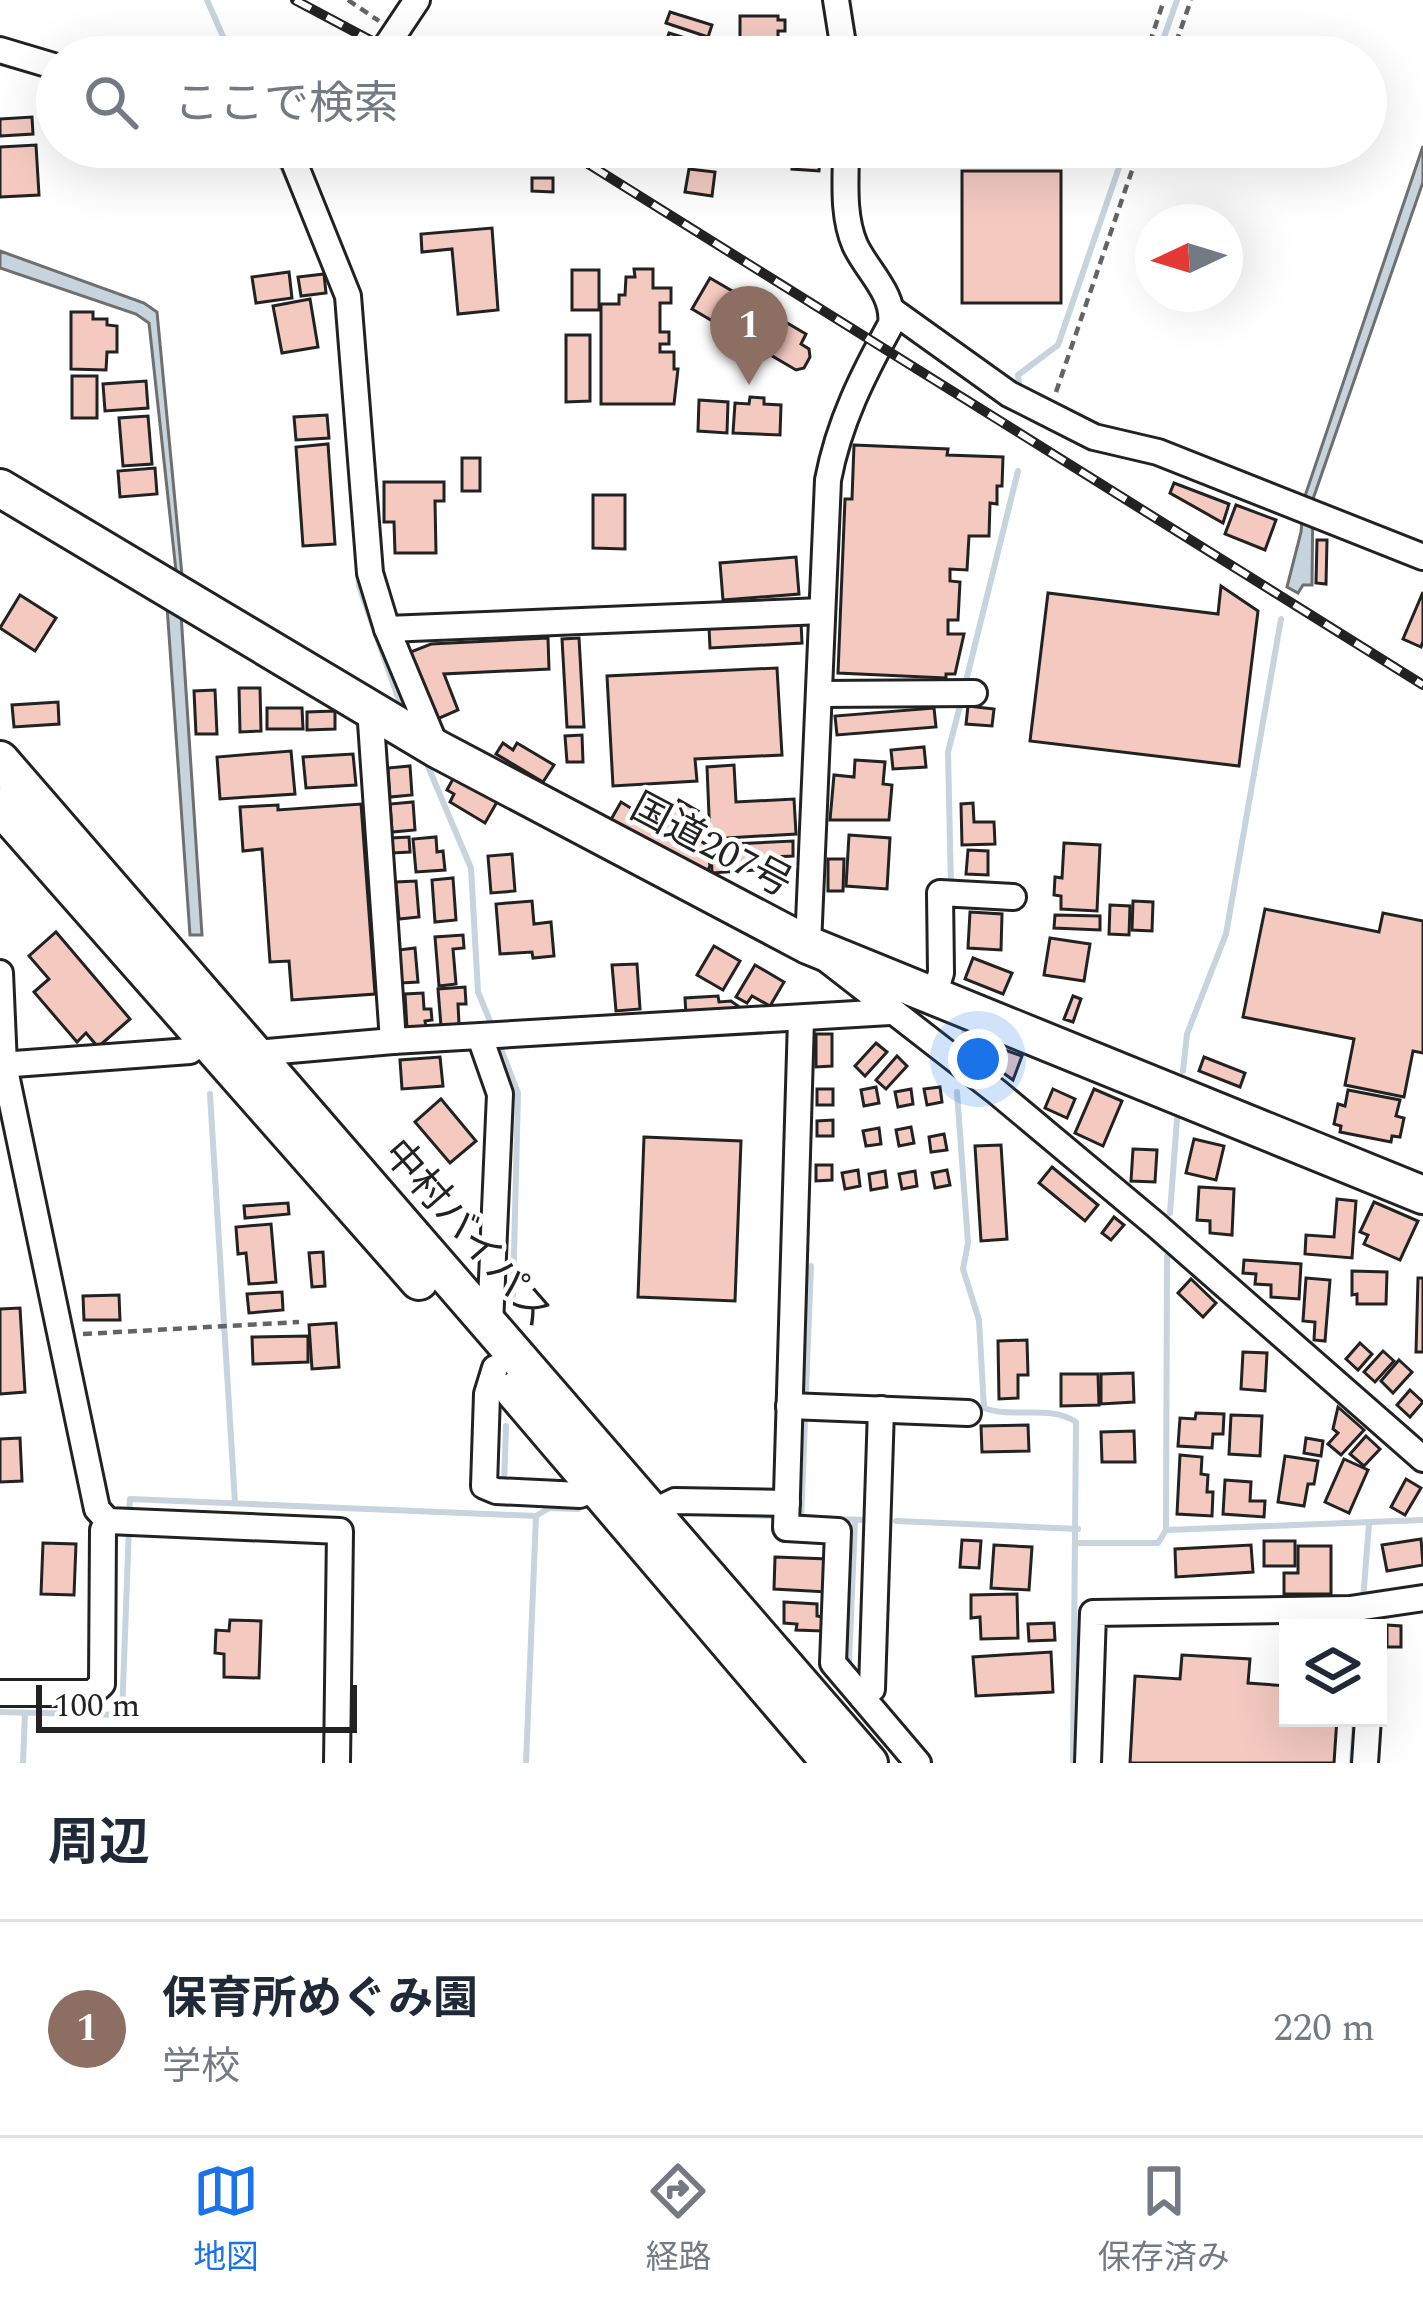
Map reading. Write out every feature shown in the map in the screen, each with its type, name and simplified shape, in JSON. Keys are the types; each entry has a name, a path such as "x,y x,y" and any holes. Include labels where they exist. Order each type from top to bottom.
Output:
{"highway":[{"name":"国道207号","path":"0,488 437,748 808,945 1423,1196"},
{"name":"中村バイパス","path":"0,760 216,1029"},
{"name":"中村バイパス","path":"0,806 216,1029 490,1325 812,1698 853,1761"},
{"name":"中村バイパス","path":"247,1063 597,1488 853,1761"}],"street":[{"path":"391,36 417,0"},
{"path":"836,0 841,36"},
{"path":"0,50 36,61"},
{"path":"296,168 348,296 370,573 387,629 437,748"},
{"path":"846,168 846,204 854,243 893,311 1009,394 1094,437 1158,452 1423,557"},
{"path":"893,311 891,324 852,396 835,442 828,480 808,945 998,1092 1423,1459"},
{"path":"387,629 822,611"},
{"path":"819,694 965,692"},
{"path":"370,708 393,1041"},
{"path":"934,996 941,973 940,893 1013,897"},
{"path":"0,974 2,1065 98,1509 121,1521 340,1531 337,1763"},
{"path":"247,1063 393,1041 890,1012"},
{"path":"801,1019 786,1528 838,1531 833,1663 918,1763"},
{"path":"2,1065 190,1051 216,1029"},
{"path":"490,1325 500,1094 491,1037"},
{"path":"495,1368 487,1394 484,1486 496,1491 580,1495 597,1488"},
{"path":"789,1406 968,1413"},
{"path":"862,1697 872,1689 881,1409"},
{"path":"652,1512 675,1501 787,1504"},
{"path":"0,1693 92,1693 102,1684 103,1530 121,1521"},
{"path":"1088,1763 1093,1613 1366,1614 1423,1598"},
{"path":"812,1698 840,1671"},
{"path":"1365,1763 1367,1727"}],"path":[{"path":"348,0 394,31"},
{"path":"1151,36 1164,0"},
{"path":"1179,36 1191,0"},
{"path":"1048,414 1134,168"},
{"path":"61,1335 298,1322"}],"shaded area":[{"path":"1423,146 1423,182 1313,499 1312,585 1303,585 1298,593 1287,587 1304,499"},
{"path":"0,251 144,303 157,312 182,575 176,571 149,323 136,314 0,268"},
{"path":"167,606 181,614 202,935 190,935"}],"building":[{"path":"670,12 712,25 705,36 666,23"},
{"path":"740,16 785,20 785,31 778,31 778,36 740,36"},
{"path":"32,117 33,134 0,136 0,119"},
{"path":"36,145 39,195 0,197 0,147"},
{"path":"689,169 715,172 712,196 685,192"},
{"path":"962,171 1061,171 1061,303 962,303"},
{"path":"532,178 553,178 553,192 532,191"},
{"path":"492,228 498,310 458,314 452,249 422,252 421,234"},
{"path":"634,269 653,269 653,288 671,288 671,303 660,303 660,332 669,332 669,344 660,344 660,352 674,352 674,369 678,369 674,404 601,404 601,304 619,304 626,277 635,277"},
{"path":"572,270 599,270 599,310 572,310"},
{"path":"289,272 292,298 256,303 252,277"},
{"path":"324,274 326,293 301,296 298,277"},
{"path":"710,278 806,334 801,344 809,349 810,357 804,368 796,370 692,309"},
{"path":"310,299 318,347 282,353 273,306"},
{"path":"71,312 93,312 93,319 107,319 107,325 117,326 117,352 107,352 106,370 71,369"},
{"path":"566,335 590,335 590,401 566,402"},
{"path":"72,376 97,376 97,418 72,418"},
{"path":"146,381 148,408 105,411 103,384"},
{"path":"750,397 781,405 780,435 733,433 735,403 749,404"},
{"path":"699,400 728,402 727,433 698,431"},
{"path":"327,415 329,438 296,440 294,417"},
{"path":"148,416 152,464 123,466 119,418"},
{"path":"328,444 335,544 303,546 296,447"},
{"path":"854,445 1003,457 997,504 990,503 989,536 969,536 967,570 950,569 950,581 960,582 958,620 948,620 948,634 964,634 955,674 946,674 946,678 838,673 845,499 852,499"},
{"path":"462,458 480,458 480,491 462,491"},
{"path":"155,468 157,494 120,497 118,471"},
{"path":"384,482 444,482 444,501 435,501 436,553 395,553 394,522 384,522"},
{"path":"1174,483 1229,504 1223,523 1170,493"},
{"path":"593,495 625,495 625,549 593,548"},
{"path":"1236,505 1276,520 1265,550 1225,534"},
{"path":"1317,540 1327,540 1326,584 1316,583"},
{"path":"796,557 799,594 723,600 720,563"},
{"path":"1221,586 1258,611 1239,766 1030,741 1048,593 1218,614"},
{"path":"1423,592 1423,641 1421,647 1403,639"},
{"path":"20,595 56,618 35,651 0,628"},
{"path":"801,622 802,643 710,648 709,627"},
{"path":"548,638 549,669 444,674 458,710 435,720 408,653 431,644"},
{"path":"579,638 584,727 567,727 562,639"},
{"path":"777,668 782,755 695,759 697,781 613,786 607,676"},
{"path":"239,688 260,688 261,731 240,732"},
{"path":"215,690 217,734 196,734 194,691"},
{"path":"58,702 59,724 14,727 12,705"},
{"path":"968,706 994,709 992,726 966,724"},
{"path":"267,708 302,708 303,729 267,729"},
{"path":"934,708 936,727 837,735 835,716"},
{"path":"335,711 335,729 307,730 307,712"},
{"path":"582,735 583,762 567,762 565,736"},
{"path":"503,743 513,750 517,743 554,765 543,782 496,754"},
{"path":"924,747 926,767 893,769 891,750"},
{"path":"291,751 295,794 220,799 217,757"},
{"path":"353,754 356,785 306,788 303,757"},
{"path":"855,760 885,762 883,784 892,785 889,820 830,820 834,775 854,777"},
{"path":"734,765 736,802 794,799 796,834 710,839 707,767"},
{"path":"410,766 412,795 390,797 388,768"},
{"path":"454,777 497,802 485,823 450,802 454,794 447,790"},
{"path":"679,800 698,811 686,832 707,845 710,866 706,874 609,823 621,802 642,815 650,801 671,814"},
{"path":"413,802 415,830 392,832 390,804"},
{"path":"973,803 974,822 994,822 995,844 962,845 961,804"},
{"path":"361,804 375,994 292,1000 289,961 270,962 262,849 243,851 240,807 278,805 278,810"},
{"path":"849,835 890,838 887,889 846,886"},
{"path":"409,837 410,852 392,853 391,838"},
{"path":"436,837 445,870 416,872 413,839"},
{"path":"793,841 793,856 773,857 773,869 712,873 711,845"},
{"path":"1064,843 1100,845 1097,911 1061,909 1061,896 1054,895 1055,877 1062,878"},
{"path":"968,850 988,851 988,875 966,874"},
{"path":"512,854 515,891 491,893 488,856"},
{"path":"828,859 844,859 843,891 828,891"},
{"path":"453,878 456,920 435,922 432,880"},
{"path":"416,881 419,917 399,919 396,882"},
{"path":"532,901 534,924 551,922 554,956 500,954 496,904"},
{"path":"1133,901 1153,902 1152,931 1132,930"},
{"path":"1110,905 1130,906 1129,935 1109,934"},
{"path":"1265,909 1379,932 1383,913 1423,921 1423,1053 1413,1051 1404,1097 1345,1085 1354,1039 1243,1017"},
{"path":"970,912 1002,914 1001,950 968,948"},
{"path":"1055,915 1100,916 1100,930 1054,928"},
{"path":"56,932 130,1019 98,1047 86,1033 77,1042 34,992 49,979 29,956"},
{"path":"463,935 464,948 453,949 456,984 439,986 435,937"},
{"path":"1050,938 1090,944 1084,981 1044,975"},
{"path":"714,946 740,961 723,990 697,975"},
{"path":"415,948 418,982 401,983 399,950"},
{"path":"973,958 1012,973 1003,994 965,979"},
{"path":"637,964 640,1009 616,1011 612,965"},
{"path":"755,965 784,982 770,1006 752,996 747,1003 736,997"},
{"path":"465,987 466,1004 458,1004 459,1024 441,1026 438,989"},
{"path":"423,993 424,1009 431,1009 432,1020 425,1021 426,1027 407,1028 405,994"},
{"path":"718,996 719,1002 731,1001 745,1011 686,1015 685,998"},
{"path":"1073,996 1081,999 1073,1022 1064,1019"},
{"path":"816,1034 832,1034 832,1066 816,1067"},
{"path":"980,1041 1022,1056 1013,1080 976,1053"},
{"path":"876,1043 887,1052 865,1076 855,1066"},
{"path":"897,1056 907,1066 886,1089 876,1080"},
{"path":"440,1057 443,1086 402,1089 400,1060"},
{"path":"1204,1057 1245,1073 1240,1087 1199,1071"},
{"path":"876,1087 879,1103 864,1106 861,1090"},
{"path":"940,1087 942,1102 927,1105 924,1089"},
{"path":"817,1089 833,1089 833,1105 817,1105"},
{"path":"911,1089 913,1104 898,1107 895,1092"},
{"path":"1053,1089 1075,1099 1067,1118 1045,1108"},
{"path":"1094,1089 1122,1101 1103,1146 1075,1133"},
{"path":"1348,1090 1400,1100 1396,1116 1404,1118 1400,1137 1392,1136 1391,1142 1340,1132 1341,1126 1334,1124 1338,1104 1345,1106"},
{"path":"441,1099 476,1141 450,1163 415,1122"},
{"path":"833,1120 833,1136 817,1136 817,1121"},
{"path":"911,1127 914,1143 899,1146 896,1130"},
{"path":"879,1128 881,1144 866,1146 863,1131"},
{"path":"944,1134 947,1150 931,1152 929,1137"},
{"path":"644,1137 741,1141 735,1301 638,1297"},
{"path":"1194,1139 1224,1146 1216,1180 1186,1173"},
{"path":"1001,1145 1007,1239 981,1241 975,1146"},
{"path":"1133,1149 1157,1150 1155,1182 1131,1181"},
{"path":"816,1165 832,1165 832,1180 816,1181"},
{"path":"1052,1167 1098,1205 1085,1221 1039,1183"},
{"path":"858,1170 860,1186 845,1189 842,1173"},
{"path":"947,1170 950,1185 935,1188 932,1173"},
{"path":"885,1171 887,1187 871,1190 869,1174"},
{"path":"915,1171 917,1186 902,1189 899,1174"},
{"path":"1199,1187 1234,1189 1232,1235 1210,1233 1210,1221 1197,1220"},
{"path":"1337,1199 1356,1201 1352,1258 1305,1254 1306,1235 1334,1237"},
{"path":"1374,1202 1418,1221 1400,1260 1364,1244 1368,1235 1360,1232"},
{"path":"288,1203 289,1214 245,1218 244,1206"},
{"path":"1114,1217 1124,1225 1111,1240 1102,1233"},
{"path":"271,1224 276,1282 249,1284 246,1253 238,1254 236,1227"},
{"path":"323,1252 325,1286 312,1287 309,1253"},
{"path":"1244,1260 1301,1264 1299,1299 1271,1297 1271,1285 1255,1284 1256,1274 1243,1273"},
{"path":"1352,1271 1387,1272 1386,1304 1357,1304"},
{"path":"1306,1278 1330,1280 1325,1341 1314,1340 1315,1322 1303,1321"},
{"path":"1418,1278 1423,1278 1423,1352 1416,1352"},
{"path":"1191,1279 1216,1303 1203,1317 1178,1293"},
{"path":"282,1292 283,1310 249,1313 247,1294"},
{"path":"119,1295 120,1320 84,1320 83,1296"},
{"path":"20,1308 25,1392 0,1394 0,1309"},
{"path":"336,1323 339,1367 312,1369 309,1325"},
{"path":"308,1336 308,1362 253,1364 252,1337"},
{"path":"1027,1340 1028,1375 1018,1375 1018,1398 999,1399 998,1341"},
{"path":"1360,1343 1372,1354 1358,1370 1346,1359"},
{"path":"1383,1351 1394,1361 1375,1382 1364,1372"},
{"path":"1243,1352 1267,1353 1265,1391 1241,1389"},
{"path":"1399,1360 1412,1372 1393,1393 1381,1381"},
{"path":"1133,1373 1134,1402 1101,1404 1101,1374"},
{"path":"1061,1374 1098,1374 1099,1405 1061,1406"},
{"path":"1410,1390 1423,1402 1410,1417 1397,1405"},
{"path":"1338,1407 1364,1430 1341,1455 1328,1444 1338,1433 1333,1429"},
{"path":"1196,1413 1224,1414 1223,1434 1213,1434 1212,1448 1178,1446 1180,1418 1195,1419"},
{"path":"1231,1415 1262,1416 1260,1456 1229,1454"},
{"path":"1028,1425 1029,1451 982,1452 981,1426"},
{"path":"1134,1431 1135,1462 1102,1462 1101,1432"},
{"path":"1366,1436 1380,1449 1364,1466 1350,1454"},
{"path":"20,1438 22,1481 0,1482 0,1439"},
{"path":"1306,1438 1323,1441 1321,1456 1304,1453"},
{"path":"1180,1455 1202,1457 1201,1474 1208,1475 1207,1492 1213,1492 1212,1516 1177,1514"},
{"path":"1285,1456 1318,1461 1304,1506 1278,1502"},
{"path":"1344,1459 1368,1470 1349,1513 1325,1502"},
{"path":"1406,1479 1421,1488 1405,1515 1391,1507"},
{"path":"1225,1480 1251,1482 1250,1501 1265,1501 1264,1517 1223,1514"},
{"path":"1421,1539 1423,1565 1387,1571 1382,1545"},
{"path":"962,1540 981,1541 979,1568 960,1567"},
{"path":"1264,1541 1295,1541 1295,1566 1264,1566"},
{"path":"43,1543 76,1544 74,1595 41,1594"},
{"path":"994,1545 1032,1547 1029,1590 991,1588"},
{"path":"1251,1545 1253,1572 1176,1577 1175,1549"},
{"path":"1298,1546 1331,1546 1331,1594 1284,1594 1284,1573 1298,1573"},
{"path":"775,1557 828,1559 827,1592 774,1589"},
{"path":"1017,1594 1018,1638 981,1639 980,1617 971,1618 971,1595"},
{"path":"784,1602 817,1604 822,1631 796,1630 797,1624 784,1623"},
{"path":"230,1620 261,1621 259,1678 224,1677 224,1654 215,1653 216,1630 229,1631"},
{"path":"1054,1623 1055,1640 1029,1641 1028,1624"},
{"path":"1387,1625 1401,1626 1401,1647 1387,1647"},
{"path":"1051,1652 1053,1692 976,1696 973,1657"},
{"path":"1182,1655 1250,1659 1248,1683 1279,1685 1279,1727 1336,1727 1334,1763 1130,1763 1135,1676 1180,1679"}],"waterway":[{"path":"207,0 223,36"},
{"path":"1164,36 1177,0"},
{"path":"283,168 297,200"},
{"path":"1019,385 1018,375 1058,345 1119,168"},
{"path":"965,685 1018,471"},
{"path":"358,570 359,586 402,709"},
{"path":"1183,1071 1187,1034 1226,934 1281,619"},
{"path":"951,887 948,752 962,698"},
{"path":"424,757 471,868 478,992 492,1026"},
{"path":"964,1029 966,1048"},
{"path":"499,1044 518,1093 513,1295"},
{"path":"957,1092 968,1243 963,1269 979,1320 984,1408 1054,1414 1076,1422 1073,1763"},
{"path":"210,1094 235,1503"},
{"path":"1170,1213 1177,1119"},
{"path":"1078,1543 1158,1543 1166,1530 1167,1256"},
{"path":"806,1390 811,1266"},
{"path":"805,1421 801,1518 808,1518"},
{"path":"504,1485 506,1426"},
{"path":"129,1513 130,1499 536,1516 526,1763"},
{"path":"536,1516 549,1508 578,1509"},
{"path":"712,1514 773,1516"},
{"path":"833,1519 868,1520"},
{"path":"1166,1530 1423,1520"},
{"path":"849,1661 855,1521"},
{"path":"896,1521 1078,1529"},
{"path":"1363,1600 1369,1524"},
{"path":"0,1712 122,1715 129,1526"},
{"path":"23,1763 25,1713"},
{"path":"1352,1763 1354,1727"}],"railway":[{"path":"295,0 363,36"},
{"path":"595,168 1423,685"}],"place":[{"name":"保育所めぐみ園","path":"749,385"}]}
